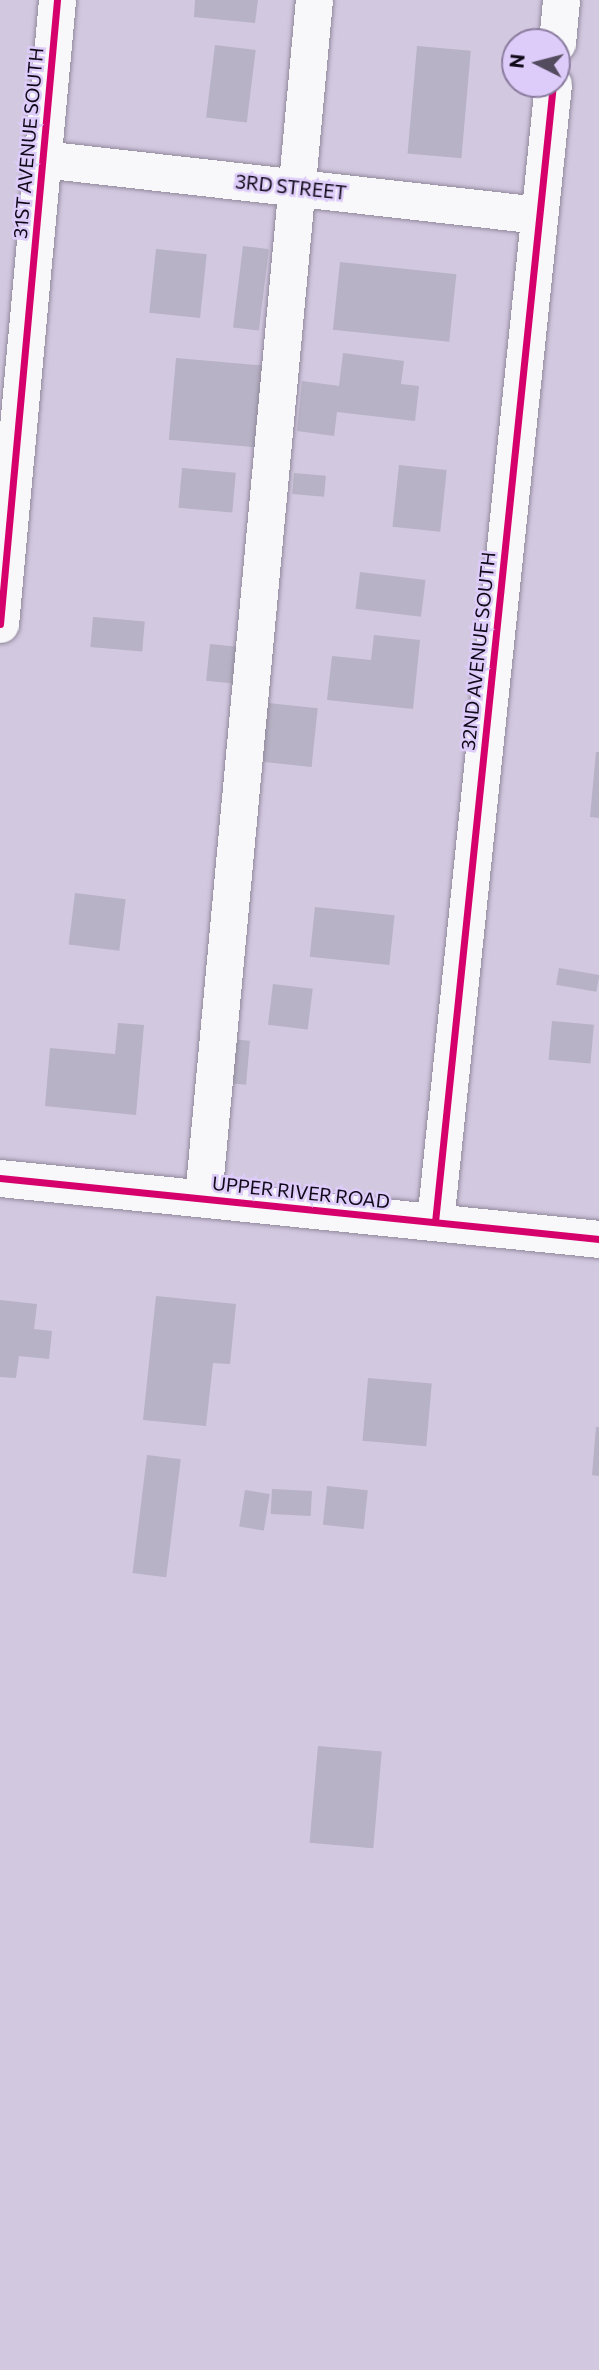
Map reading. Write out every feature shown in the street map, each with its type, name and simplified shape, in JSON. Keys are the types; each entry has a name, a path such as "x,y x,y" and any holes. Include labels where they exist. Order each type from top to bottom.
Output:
{"street":[{"name":"31ST AVENUE SOUTH","path":"0,624 57,0"},
{"path":"203,1198 294,188 314,0"},
{"path":"559,28 562,0"},
{"name":"32ND AVENUE SOUTH","path":"435,1222 552,98"},
{"name":"3RD STREET","path":"43,159 539,215"},
{"name":"UPPER RIVER ROAD","path":"0,1178 599,1239"}],"building":[{"path":"195,0 258,0 255,23 194,17"},
{"path":"215,45 256,50 247,122 206,117"},
{"path":"417,46 471,51 461,158 408,154"},
{"path":"243,246 269,249 259,331 233,327"},
{"path":"156,249 207,254 200,318 149,313"},
{"path":"340,262 456,274 449,342 333,330"},
{"path":"343,353 404,361 401,384 419,386 415,421 337,412 334,436 297,431 302,381 339,386"},
{"path":"176,358 266,366 259,448 169,440"},
{"path":"399,465 447,470 440,532 393,527"},
{"path":"182,468 236,473 232,513 179,508"},
{"path":"294,473 326,476 324,497 292,494"},
{"path":"360,572 426,580 421,617 355,609"},
{"path":"93,617 145,622 142,651 90,647"},
{"path":"374,635 420,640 413,709 327,700 332,656 371,660"},
{"path":"210,644 237,647 233,684 206,681"},
{"path":"268,703 318,708 312,767 262,762"},
{"path":"596,752 599,752 599,818 590,817"},
{"path":"75,893 126,899 119,951 69,945"},
{"path":"315,907 395,915 389,965 310,957"},
{"path":"559,968 599,975 596,992 556,985"},
{"path":"273,984 313,989 308,1030 268,1025"},
{"path":"552,1021 594,1025 590,1064 549,1060"},
{"path":"118,1023 144,1025 136,1115 45,1106 50,1048 115,1054"},
{"path":"229,1039 250,1041 246,1085 225,1083"},
{"path":"156,1296 236,1304 230,1364 213,1363 206,1426 143,1420"},
{"path":"0,1300 37,1304 34,1329 52,1331 49,1359 19,1356 16,1378 0,1377"},
{"path":"368,1378 432,1384 426,1446 363,1441"},
{"path":"596,1427 599,1427 599,1476 592,1475"},
{"path":"147,1455 181,1459 166,1577 132,1573"},
{"path":"327,1486 368,1490 364,1529 323,1525"},
{"path":"272,1489 312,1491 311,1516 271,1514"},
{"path":"245,1490 270,1494 264,1530 239,1527"},
{"path":"318,1746 382,1752 373,1848 310,1843"}],"cycle path":[{"path":"0,624 57,0"},
{"path":"435,1222 552,98"},
{"path":"0,1178 599,1239"}]}
